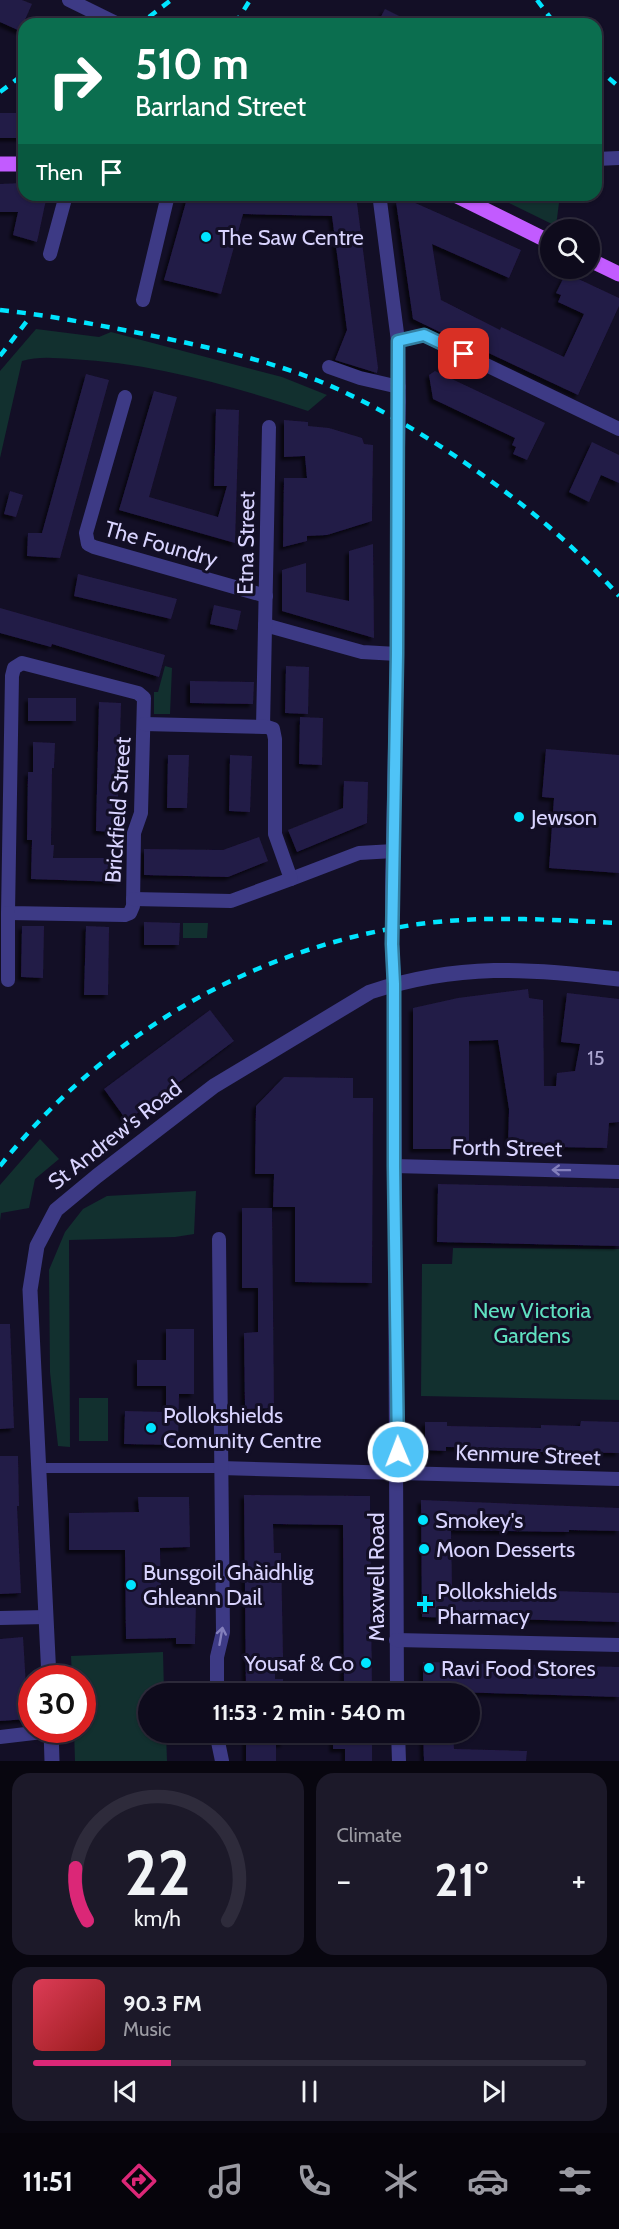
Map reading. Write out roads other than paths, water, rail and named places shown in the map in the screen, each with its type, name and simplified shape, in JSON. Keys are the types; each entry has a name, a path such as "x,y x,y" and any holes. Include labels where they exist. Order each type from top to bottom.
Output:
{"main road":[{"path":"0,164 18,164"},
{"path":"466,201 540,237"},
{"path":"600,265 619,274"}],"street":[{"path":"69,0 106,18"},
{"path":"602,159 619,158"},
{"path":"50,254 64,201"},
{"path":"142,300 167,201"},
{"name":"Maxwell Road","path":"380,201 398,341 399,394 392,888 398,1472 397,1683"},
{"path":"398,341 424,335 619,429"},
{"path":"329,367 399,394"},
{"name":"The Foundry","path":"125,397 86,533 88,544 266,596"},
{"name":"Etna Street","path":"263,727 269,427"},
{"path":"265,625 362,652 397,654"},
{"name":"Brickfield Street","path":"8,914 12,676 14,668 22,663 138,693 145,701 141,813 135,833 133,899"},
{"path":"144,724 271,728 275,735 275,834 291,879"},
{"path":"8,980 8,914 125,915 132,910 133,899 231,901 359,853 394,851"},
{"name":"St Andrew's Road","path":"48,1665 30,1290 37,1246 56,1210 214,1086 370,992 438,974 485,970 547,970 619,979"},
{"name":"Forth Street","path":"394,1166 619,1172"},
{"path":"217,1683 217,1657 223,1632 219,1239"},
{"name":"Kenmure Street","path":"39,1468 220,1468 619,1479"},
{"path":"0,1618 46,1617"},
{"path":"396,1640 619,1645"},
{"path":"0,1737 18,1735"},
{"path":"51,1743 52,1761"},
{"path":"218,1743 222,1761"},
{"path":"398,1743 399,1761"}],"railway":[{"path":"149,17 171,0"},
{"path":"239,18 250,0"},
{"path":"537,0 550,18"},
{"path":"602,72 619,87"},
{"path":"0,92 18,78"},
{"path":"0,310 87,323 207,347 275,365 335,388 415,431 493,483 538,517 580,555 619,596"},
{"path":"0,356 27,321"},
{"path":"0,1166 41,1119 86,1076 135,1038 186,1005 241,976 298,953 357,936 444,921 519,919 619,923"}],"place":[{"name":"The Saw Centre","path":"206,237"},
{"name":"Jewson","path":"519,817"},
{"name":"Pollokshields Comunity Centre","path":"151,1428"},
{"name":"Smokey's","path":"423,1520"},
{"name":"Moon Desserts","path":"424,1549"},
{"name":"Bunsgoil Ghàidhlig Ghleann Dail","path":"131,1585"},
{"name":"Pollokshields Pharmacy","path":"425,1604"},
{"name":"Yousaf & Co","path":"366,1663"},
{"name":"Ravi Food Stores","path":"429,1668"}],"park label":[{"name":"New Victoria Gardens","path":"532,1322"}]}
